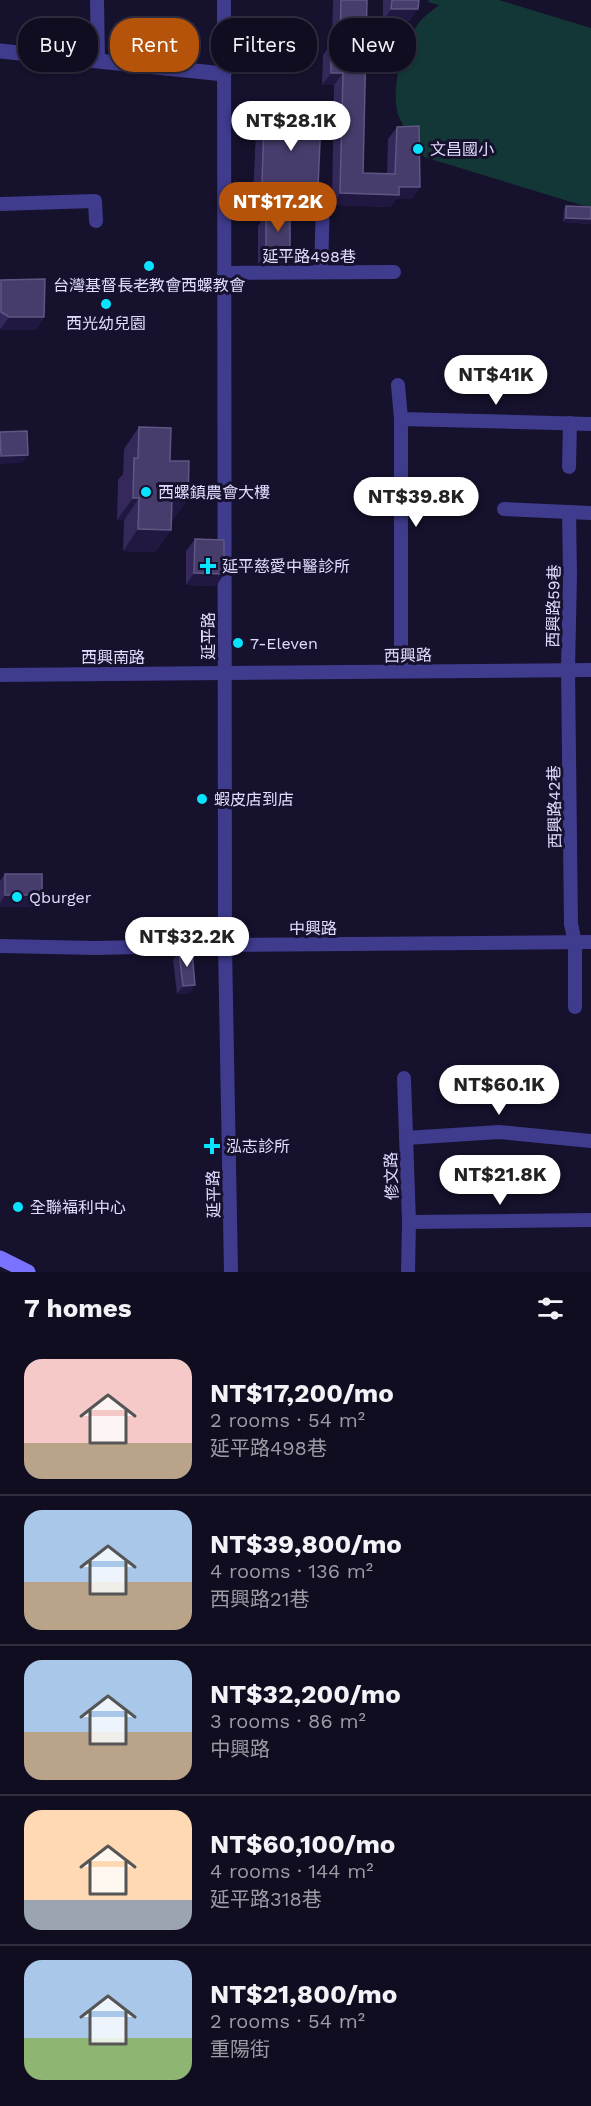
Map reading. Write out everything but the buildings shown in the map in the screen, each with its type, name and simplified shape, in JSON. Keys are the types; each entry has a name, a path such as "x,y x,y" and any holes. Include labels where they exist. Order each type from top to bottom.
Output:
{"main road":[{"path":"0,1258 27,1272"}],"street":[{"path":"97,0 97,18"},
{"name":"延平路","path":"224,0 225,945 231,1272"},
{"path":"0,51 18,53"},
{"path":"98,60 224,74"},
{"path":"321,272 323,200"},
{"path":"0,204 95,201 96,221"},
{"name":"延平路498巷","path":"224,273 394,272"},
{"path":"398,385 401,672"},
{"path":"400,419 591,424"},
{"path":"569,467 570,423"},
{"path":"504,509 591,513"},
{"name":"西興路59巷","path":"568,670 569,512"},
{"name":"西興路42巷","path":"568,670 571,924 574,943 575,1007"},
{"name":"西興路","path":"225,673 591,670"},
{"name":"西興南路","path":"0,675 225,673"},
{"name":"中興路","path":"0,946 96,948 591,942"},
{"name":"修文路","path":"404,1078 409,1221 408,1272"},
{"path":"406,1138 499,1132 591,1142"},
{"path":"409,1221 591,1220"}],"green space":[{"path":"429,0 499,0 591,28 591,208 424,157 399,117 396,94 399,72 416,72 416,26 439,5 428,2"}],"place":[{"name":"文昌國小","path":"418,149"},
{"name":"台灣基督長老教會西螺教會","path":"149,266"},
{"name":"西光幼兒園","path":"106,304"},
{"name":"西螺鎮農會大樓","path":"146,492"},
{"name":"延平慈愛中醫診所","path":"208,566"},
{"name":"7-Eleven","path":"238,643"},
{"name":"蝦皮店到店","path":"202,799"},
{"name":"Qburger","path":"17,897"},
{"name":"泓志診所","path":"212,1146"},
{"name":"全聯福利中心","path":"18,1207"}]}
